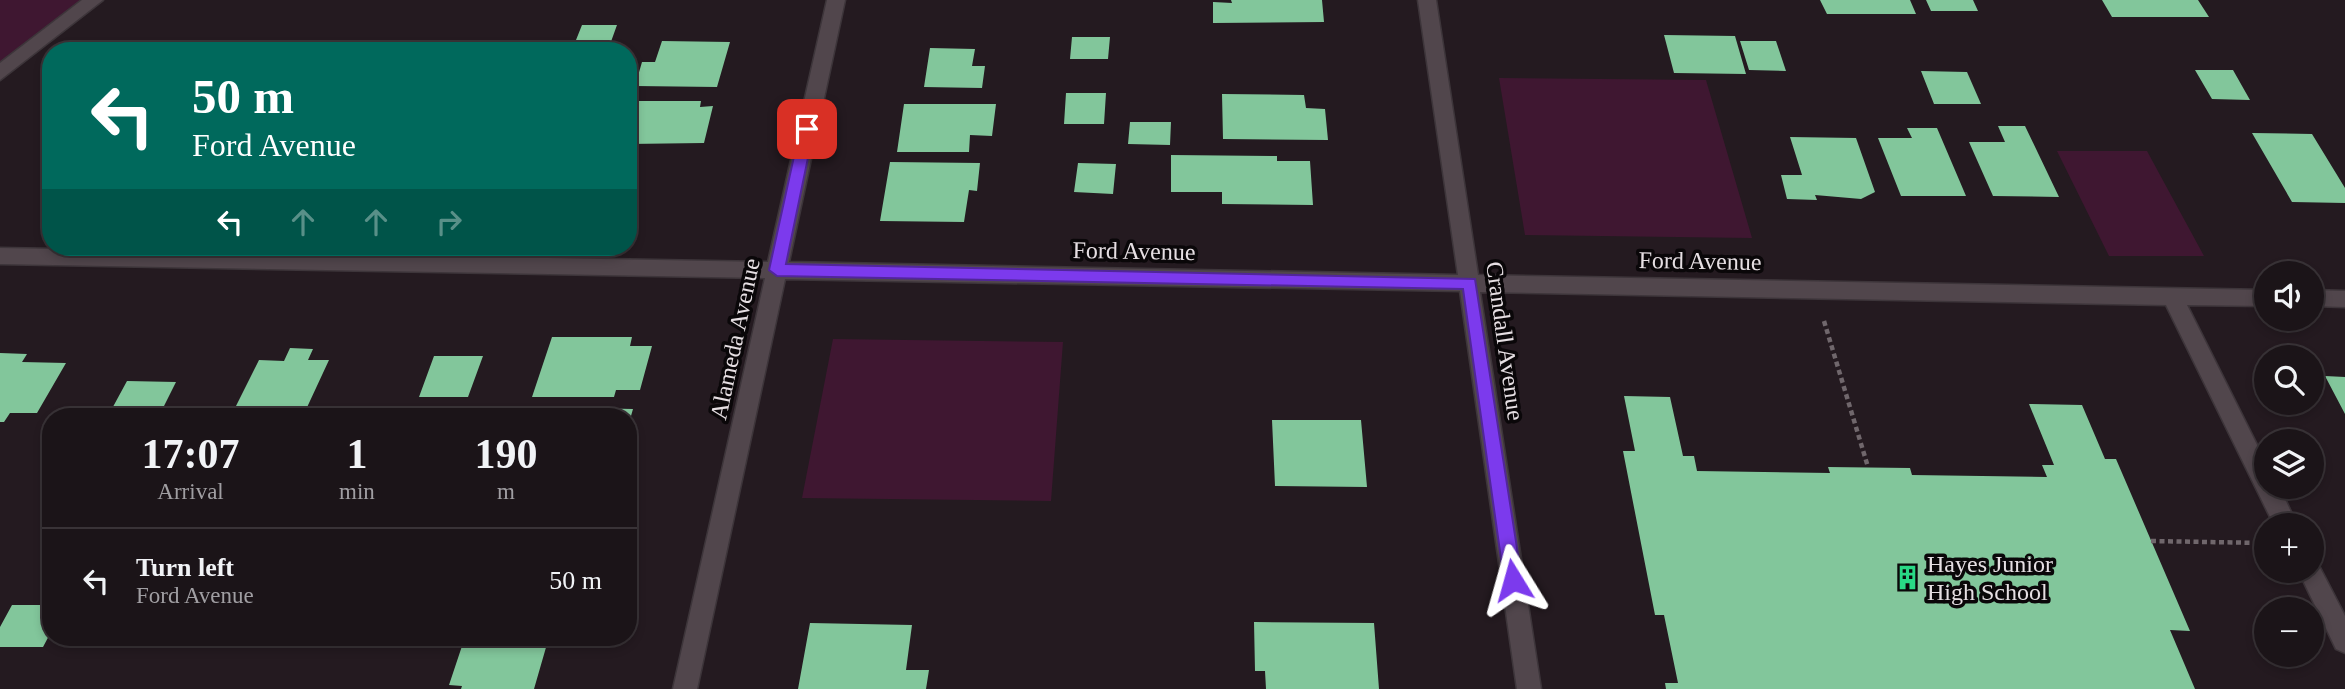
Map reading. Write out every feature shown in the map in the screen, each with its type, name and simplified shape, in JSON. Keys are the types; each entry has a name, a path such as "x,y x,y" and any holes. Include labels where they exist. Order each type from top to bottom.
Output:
{"street":[{"path":"0,73 94,0"},
{"name":"Alameda Avenue","path":"685,689 835,0"},
{"name":"Crandall Avenue","path":"1427,0 1528,689"},
{"name":"Ford Avenue","path":"0,256 2254,298"},
{"path":"2172,296 2254,460"},
{"path":"2324,298 2345,299"},
{"path":"2316,583 2345,641"}],"path":[{"path":"1814,289 1868,467"},
{"path":"2151,541 2254,543"}],"shaded area":[{"path":"0,0 94,0 0,73"},
{"path":"1499,78 1706,80 1752,238 1525,235"},
{"path":"2057,151 2147,151 2204,256 2109,256"},
{"path":"833,339 1063,342 1051,501 802,498"}],"building":[{"path":"1231,0 1322,0 1324,22 1213,23 1213,2 1232,3"},
{"path":"1820,0 1910,0 1916,14 1827,14"},
{"path":"1926,0 1973,0 1978,11 1931,11"},
{"path":"2102,0 2198,0 2209,17 2112,17"},
{"path":"582,25 617,25 611,42 575,42"},
{"path":"1664,35 1735,36 1746,74 1674,73"},
{"path":"1072,37 1110,37 1108,59 1070,59"},
{"path":"662,41 730,42 717,87 637,86 642,62 655,62"},
{"path":"1740,41 1776,41 1786,71 1749,70"},
{"path":"930,48 975,49 972,66 985,66 982,88 924,87"},
{"path":"2195,70 2233,70 2250,100 2212,99"},
{"path":"1921,71 1967,72 1981,104 1934,104"},
{"path":"1066,93 1106,93 1104,124 1064,124"},
{"path":"1222,94 1304,95 1306,108 1325,109 1328,140 1223,139"},
{"path":"637,101 701,101 700,107 713,106 704,143 637,144"},
{"path":"904,104 996,104 992,136 970,135 969,152 897,152"},
{"path":"1130,122 1171,122 1170,145 1128,144"},
{"path":"1998,126 2025,126 2059,197 1993,196 1969,142 2005,142"},
{"path":"1907,128 1937,128 1966,196 1901,196 1878,138 1912,138"},
{"path":"2252,133 2312,134 2345,188 2345,203 2292,202"},
{"path":"1790,137 1856,138 1875,192 1861,199 1815,195 1817,200 1787,199 1781,175 1802,175"},
{"path":"1171,155 1277,156 1277,161 1310,161 1313,205 1222,204 1222,192 1171,192"},
{"path":"890,162 980,163 977,191 969,190 964,222 880,221"},
{"path":"1078,163 1116,164 1113,194 1074,192"},
{"path":"552,337 632,337 630,346 652,346 640,390 616,390 614,397 532,397"},
{"path":"290,348 313,349 308,360 329,360 307,408 235,408 259,360 284,361"},
{"path":"0,353 27,354 22,362 66,363 37,413 10,413 4,422 0,422"},
{"path":"434,356 483,356 468,397 419,397"},
{"path":"2325,376 2345,377 2345,414"},
{"path":"127,381 176,382 163,408 112,408"},
{"name":"Hayes Junior High School","path":"1624,396 1670,397 1683,456 1694,456 1697,471 1830,473 1828,467 1910,468 1912,475 2047,477 2042,465 2054,465 2029,404 2082,405 2105,459 2116,459 2190,631 2170,630 2195,689 1666,689 1665,683 1678,683 1664,615 1655,615 1623,451 1635,451"},
{"path":"1272,420 1361,420 1367,487 1275,486"},
{"path":"12,605 42,605 44,646 0,647 0,627"},
{"path":"1254,622 1374,623 1379,689 1266,689 1265,671 1255,671"},
{"path":"810,623 912,625 906,670 929,670 926,689 798,689"},
{"path":"462,646 546,646 534,689 461,689 462,686 449,685"}],"place":[{"name":"Hayes Junior High School","path":"1907,578"}],"route":[{"path":"807,129 777,270 1470,283 1513,580"}]}
